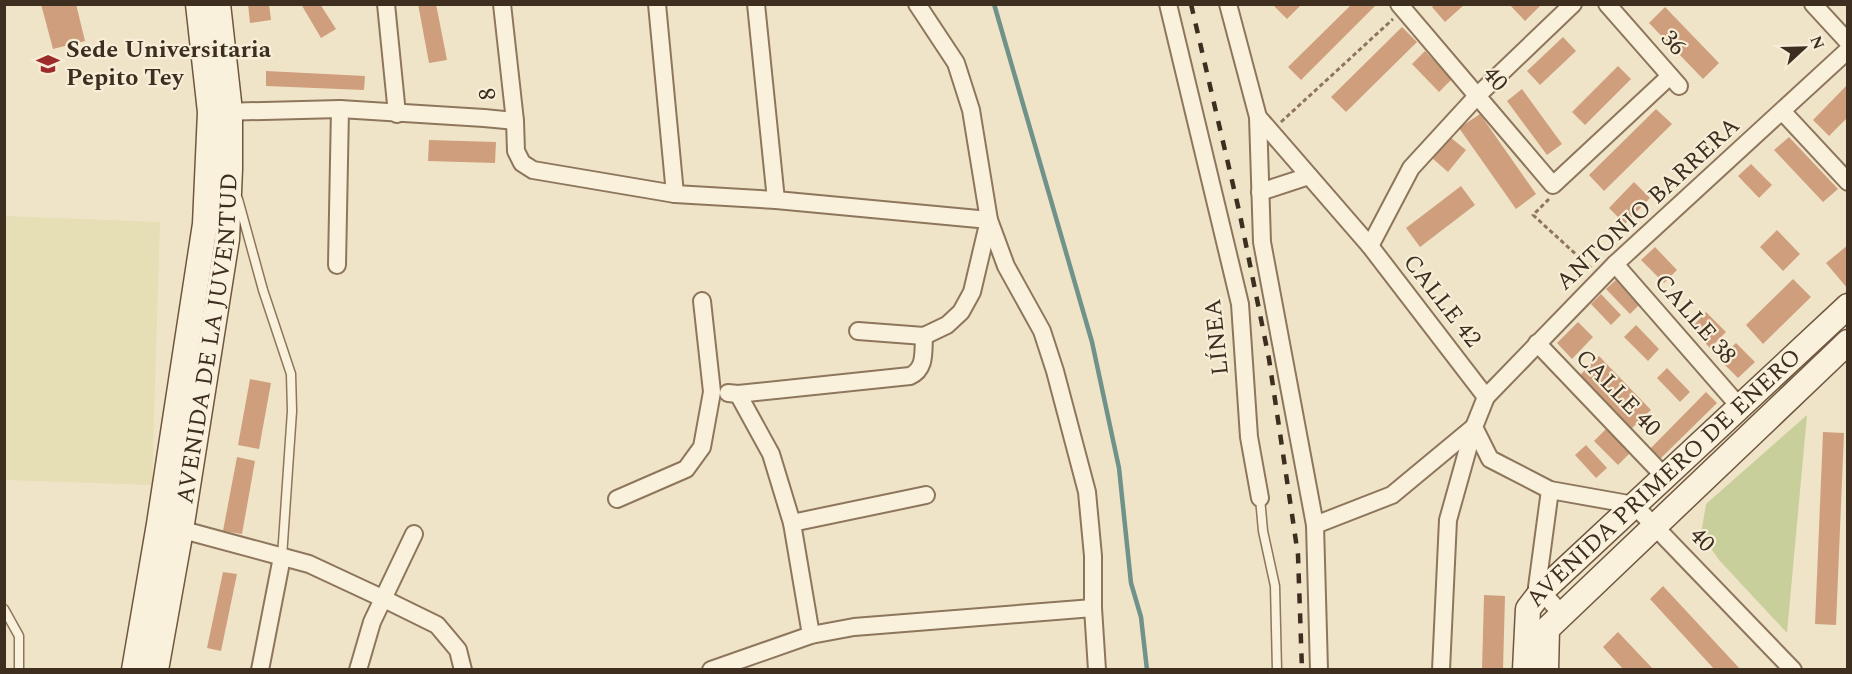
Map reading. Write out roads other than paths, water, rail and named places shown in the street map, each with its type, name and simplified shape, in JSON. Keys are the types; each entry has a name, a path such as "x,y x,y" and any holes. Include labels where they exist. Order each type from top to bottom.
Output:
{"main road":[{"name":"AVENIDA DE LA JUVENTUD","path":"134,669 170,527 227,239 230,169 220,112 209,13"},
{"name":"AVENIDA DE LA JUVENTUD","path":"156,669 170,527 220,112"},
{"name":"AVENIDA PRIMERO DE ENERO","path":"1525,669 1528,609 1540,592 1739,406 1846,311"},
{"name":"AVENIDA PRIMERO DE ENERO","path":"1546,669 1546,629 1848,342"}],"street":[{"path":"386,4 397,114"},
{"name":"8","path":"502,4 515,121 516,151 522,163 533,171 675,194"},
{"path":"657,4 675,194 776,200 989,220"},
{"path":"756,4 776,200"},
{"path":"917,4 956,63 972,110 989,220 1006,266 1042,331 1055,370 1087,492 1093,556 1093,608 1097,669"},
{"name":"LÍNEA","path":"1168,4 1240,304 1249,437 1260,498"},
{"path":"1370,246 1410,168 1478,95 1573,4"},
{"name":"36","path":"1552,185 1675,81 1607,4"},
{"path":"1813,4 1848,42"},
{"name":"CALLE 42","path":"1230,6 1258,117 1370,246 1486,397"},
{"name":"40","path":"1404,6 1552,185"},
{"name":"ANTONIO BARRERA","path":"1486,397 1601,277 1848,50"},
{"path":"337,264 340,109"},
{"path":"220,112 340,109 397,114 484,117 515,121"},
{"path":"1782,111 1848,182"},
{"path":"1258,117 1262,242 1315,525 1319,669"},
{"path":"1260,192 1309,176"},
{"path":"858,331 924,336 947,325 961,312 972,292 989,220"},
{"name":"CALLE 38","path":"1615,264 1739,406"},
{"path":"617,499 686,469 702,447 712,392 702,301"},
{"path":"712,392 738,394 910,376 922,367 924,336"},
{"name":"CALLE 40","path":"1537,344 1665,477"},
{"path":"738,394 771,454 792,523 811,635"},
{"path":"1441,669 1448,520 1474,427 1486,397"},
{"path":"1315,525 1392,495 1474,427"},
{"path":"1474,427 1490,459 1550,490 1634,505"},
{"path":"1550,490 1537,586 1562,614"},
{"path":"792,523 926,495"},
{"name":"40","path":"1634,505 1793,669"},
{"path":"170,527 309,564 382,598 437,625 458,650 463,669"},
{"path":"358,669 365,642 382,598 414,534"},
{"path":"260,669 282,556"},
{"path":"711,669 811,635 854,627 1093,608"}],"lane":[{"path":"230,169 260,279 291,374 292,411 282,556"},
{"name":"LÍNEA","path":"1260,498 1263,531 1275,586 1278,669"},
{"path":"4,609 19,636 19,669"}],"waterway":[{"path":"994,4 1092,342 1119,468 1131,583 1141,617 1147,670"}],"railway":[{"path":"1191,4 1240,215 1269,359 1298,555 1302,670"}],"place":[{"name":"Sede Universitaria Pepito Tey","path":"48,64"}]}
